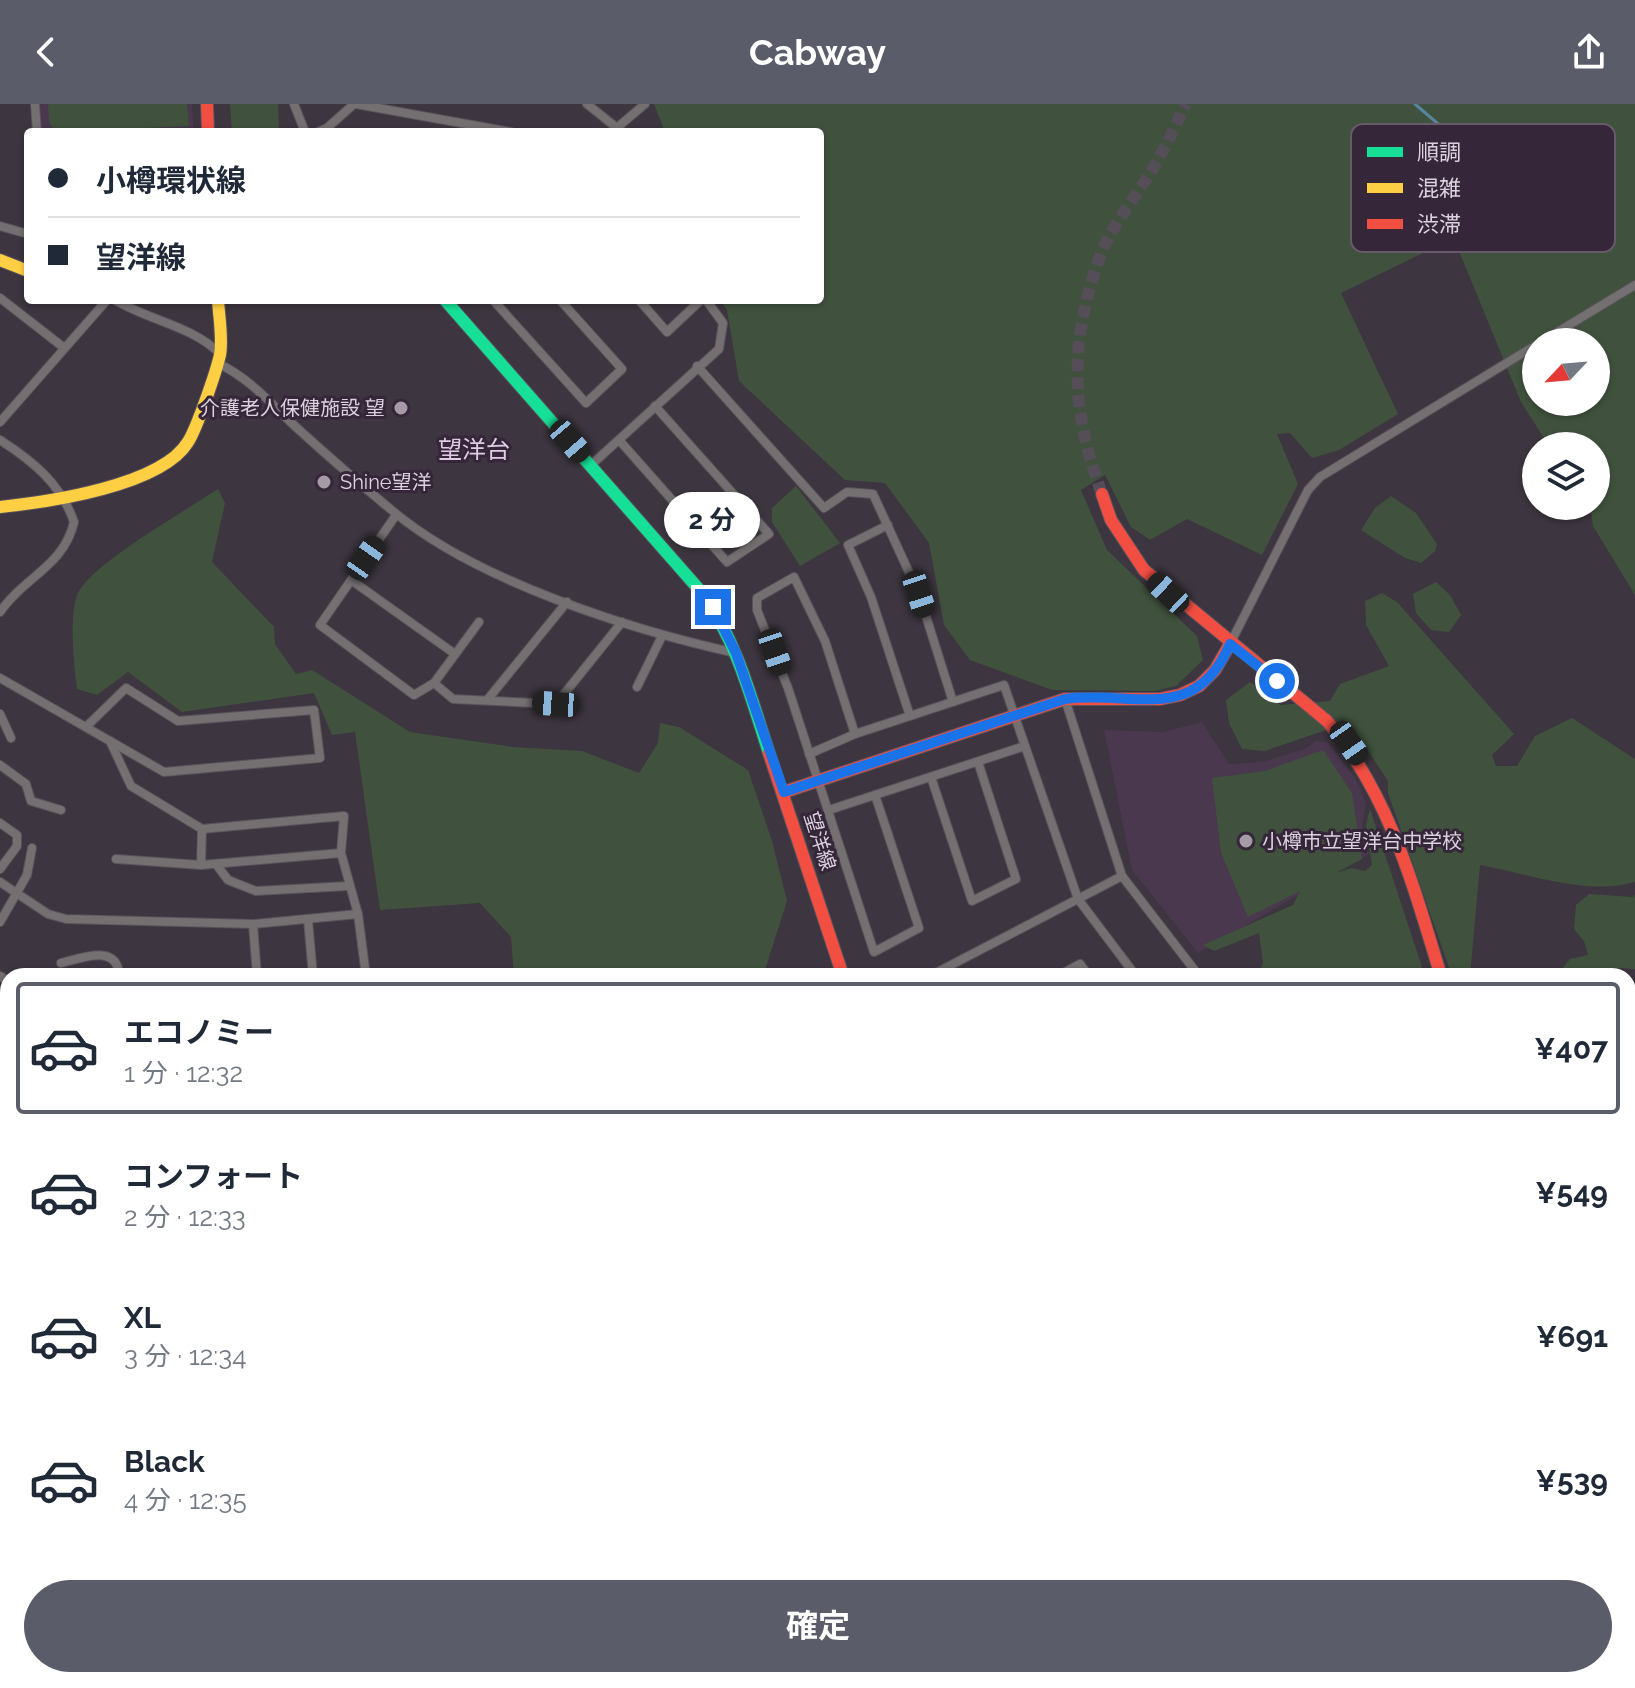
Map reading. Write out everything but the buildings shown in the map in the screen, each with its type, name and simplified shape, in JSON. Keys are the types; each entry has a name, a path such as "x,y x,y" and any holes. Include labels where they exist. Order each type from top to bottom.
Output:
{"street":[{"path":"35,104 37,128"},
{"path":"207,104 208,128"},
{"path":"294,104 303,128"},
{"path":"327,128 355,104 489,128"},
{"path":"587,104 614,128"},
{"path":"620,128 645,104"},
{"path":"0,226 24,233"},
{"path":"0,260 24,269"},
{"path":"1564,328 1635,285"},
{"path":"0,298 63,347"},
{"path":"0,422 103,304"},
{"path":"122,304 152,320 205,338 218,358 252,383 396,515 454,553 622,622 662,636 736,653"},
{"path":"0,507 65,499 123,481 181,451 188,443 218,358 218,304"},
{"name":"望洋線","path":"449,304 703,594 722,621 784,792 840,968"},
{"path":"497,304 586,403 622,369 564,304"},
{"path":"642,304 667,332 699,304"},
{"path":"591,465 719,349 723,323 707,304"},
{"path":"784,792 1065,699 1089,696 1157,701 1186,695 1210,676 1230,644 1308,490 1320,477 1522,354"},
{"path":"697,366 824,508 847,492 873,494 919,594 953,702"},
{"path":"619,440 727,562 769,534 655,406"},
{"path":"0,440 29,460 65,499 74,522 61,554 26,583 0,612"},
{"path":"1102,494 1111,520 1144,570 1327,721 1360,760 1390,816 1438,968"},
{"path":"396,515 320,625 414,695 434,683 479,622"},
{"path":"888,525 848,545 871,597 910,716"},
{"path":"855,734 825,641 794,577 757,598 757,610 775,652 874,952 919,928 875,795"},
{"path":"351,580 455,654"},
{"path":"488,699 567,602"},
{"path":"434,683 453,699 556,704 622,622"},
{"path":"637,687 662,636"},
{"path":"0,678 164,772 320,758 314,710 178,721 126,688 87,726"},
{"path":"809,754 855,734 1004,685 1078,899 1130,968"},
{"path":"1065,699 1122,876 1190,968"},
{"path":"0,714 11,738"},
{"path":"110,741 131,786 202,829 344,816 341,853 358,914 365,968"},
{"path":"829,810 1025,746"},
{"path":"931,777 972,901 1016,879 978,762"},
{"path":"0,765 26,784 31,801 61,810"},
{"path":"0,823 17,835 17,846 0,869"},
{"path":"201,865 202,829"},
{"path":"0,922 19,894 27,875 32,848"},
{"path":"116,859 201,865 341,853"},
{"path":"216,864 228,880 256,891 348,886"},
{"path":"945,968 1122,876"},
{"path":"0,882 48,914 66,919 253,924 358,914"},
{"path":"308,920 312,968"},
{"path":"253,924 256,968"},
{"path":"61,963 98,954 108,956 118,968"}],"shaded area":[{"path":"40,104 192,104 194,128 41,128"},
{"name":"小樽市立望洋台中学校","path":"1202,722 1229,764 1262,762 1304,749 1316,741 1327,742 1356,779 1366,802 1362,829 1369,854 1198,953 1132,870 1104,730 1163,732"}],"green space":[{"path":"48,104 187,104 189,126 53,128 49,122"},
{"path":"230,104 278,104 279,128 232,128"},
{"path":"654,104 1635,104 1635,595 1593,526 1592,520 1610,520 1610,432 1540,432 1530,416 1610,416 1610,328 1522,328 1522,404 1459,252 1615,252 1615,124 1351,124 1351,252 1441,252 1423,253 1341,293 1398,414 1339,450 1312,458 1290,433 1277,434 1298,484 1262,555 1187,519 1150,540 1131,527 1105,475 1081,490 1107,550 1197,636 1203,660 1176,686 1155,691 1052,690 970,660 944,625 929,543 885,483 845,480 739,381 727,310 723,304 824,304 824,128 663,128"},
{"path":"796,486 840,543 800,566 772,522 772,508"},
{"path":"218,489 225,503 212,562 274,627 275,644 296,674 312,670 410,732 513,747 582,751 639,773 658,743 660,723 679,727 748,770 772,841 787,901 766,968 513,968 511,937 480,903 380,910 355,732 332,735 314,693 182,712 128,672 97,695 77,689 73,625 79,591 104,565"},
{"path":"1391,496 1416,513 1437,544 1435,551 1421,563 1405,558 1361,530 1375,508"},
{"path":"1436,582 1450,595 1461,615 1449,632 1431,630 1416,613 1413,594"},
{"path":"1382,593 1397,602 1514,734 1492,755 1496,766 1517,766 1535,736 1572,718 1635,759 1635,882 1616,886 1577,885 1480,865 1471,968 1449,968 1388,793 1388,781 1349,722 1265,751 1242,749 1229,723 1226,700 1250,682 1280,705 1330,701 1340,684 1389,666 1366,625 1365,601"},
{"path":"1323,750 1352,793 1362,859 1336,873 1351,868 1365,871 1372,865 1366,824 1370,809 1422,968 1261,968 1259,933 1214,951 1203,945 1293,905 1300,891 1248,917 1221,853 1212,778 1265,771"},
{"path":"1589,894 1633,897 1635,894 1635,968 1563,968 1570,959 1588,955 1584,941 1574,929 1576,905"}],"waterway":[{"path":"1415,104 1438,124"}],"tunnel":[{"path":"1102,494 1091,463 1079,403 1079,345 1083,316 1106,243 1157,162 1186,104"}],"traffic: fast":[{"path":"449,304 703,594 734,651 769,753"}],"traffic: slow":[{"path":"0,260 24,269"},
{"path":"0,507 102,489 154,470 174,457 192,435 218,363 221,342 218,304"}],"traffic: jam":[{"path":"207,104 208,128"},
{"path":"1102,494 1111,520 1144,570 1327,721 1349,750 1397,842 1439,968"},
{"path":"784,792 1065,699 1160,699 1180,695 1199,686 1215,670 1230,644"},
{"path":"769,753 840,968"}],"place":[{"name":"介護老人保健施設 望","path":"401,408"},
{"name":"Shine望洋","path":"324,482"},
{"name":"小樽市立望洋台中学校","path":"1246,841"}],"district":[{"name":"望洋台","path":"474,450"}],"route":[{"path":"713,607 736,653 784,792 1065,699 1089,696 1157,701 1186,695 1210,676 1223,660 1230,644 1277,681"}]}
